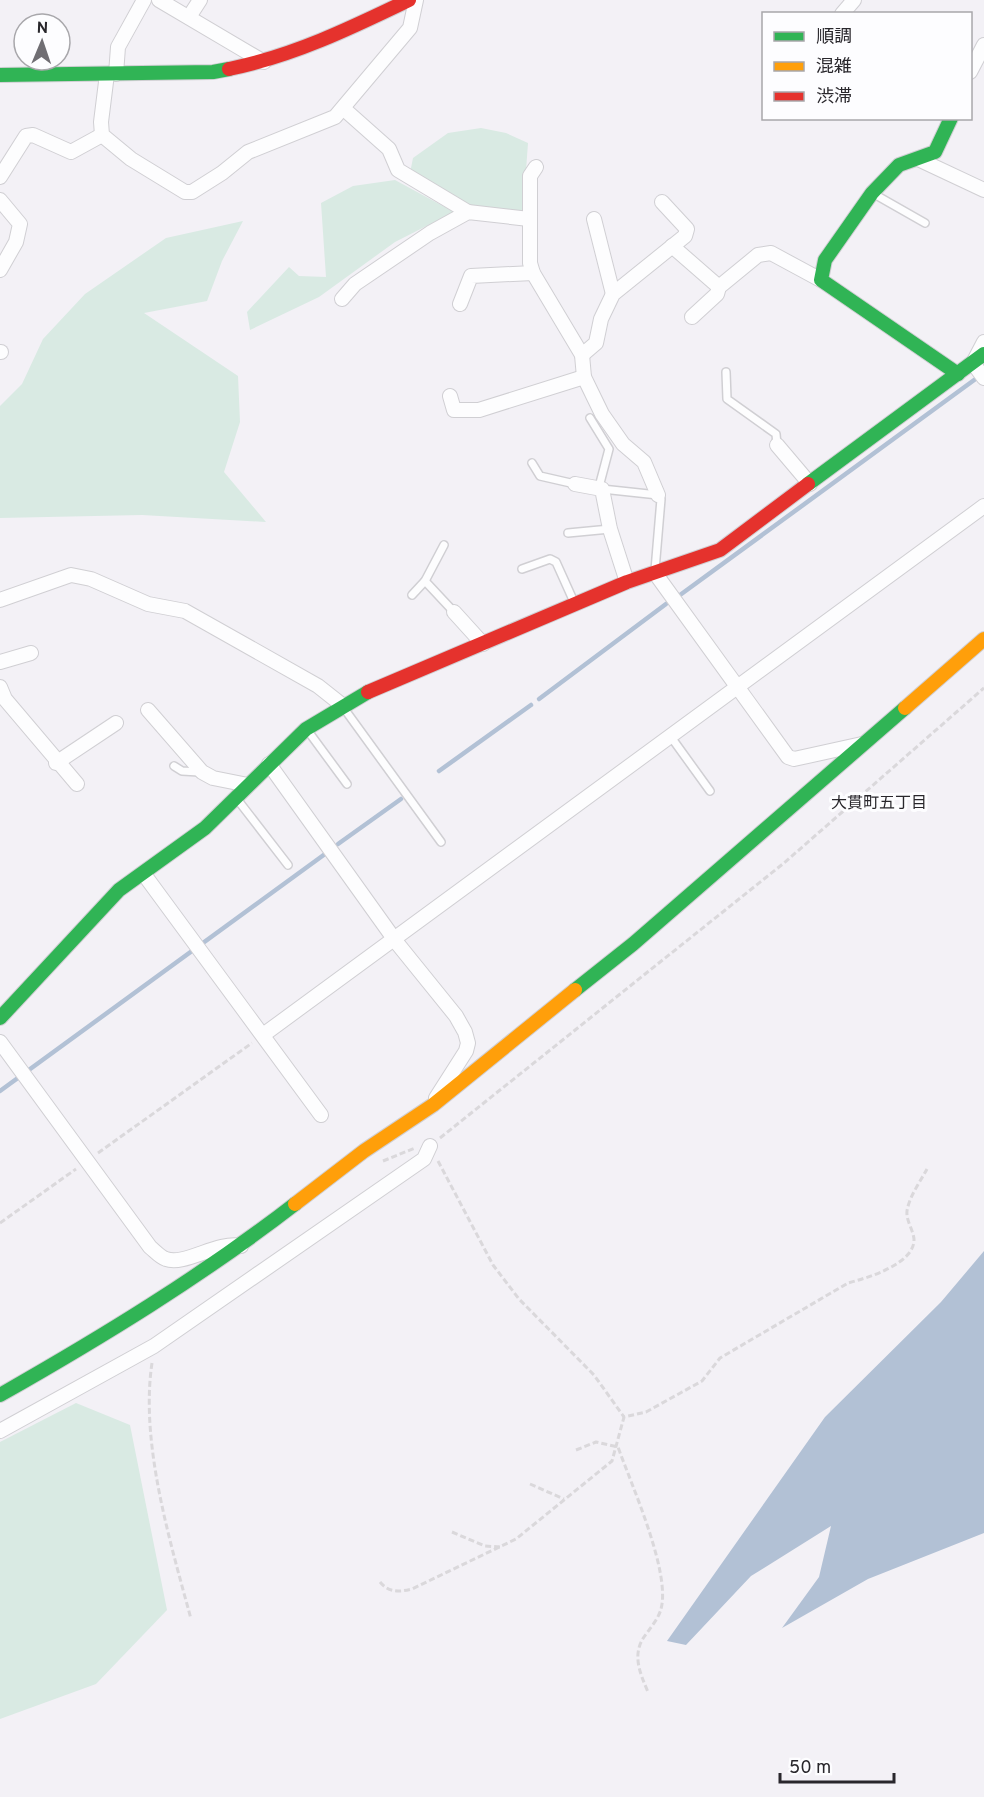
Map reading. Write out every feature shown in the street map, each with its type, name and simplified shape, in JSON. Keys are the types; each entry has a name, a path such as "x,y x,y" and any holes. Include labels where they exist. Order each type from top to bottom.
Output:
{"street":[{"path":"144,0 118,47 101,122 102,135 140,164 184,192 192,192 222,173 248,152 335,117 410,28 416,0"},
{"path":"159,0 264,62"},
{"path":"189,17 200,0"},
{"path":"0,75 213,72 264,62 334,36 409,0"},
{"path":"844,12 854,0"},
{"path":"972,68 984,45"},
{"path":"344,109 389,148 398,170 468,212 529,219"},
{"path":"821,280 825,260 872,193 899,165 935,152 950,120"},
{"path":"0,177 26,136 33,135 71,152 102,135"},
{"path":"918,159 984,190"},
{"path":"536,167 530,176 529,219 533,273 582,355 584,377 602,414 623,444 644,462 658,495"},
{"path":"0,200 20,224 16,242 0,270"},
{"path":"582,355 596,343 604,311 613,294 685,236 687,229 662,202"},
{"path":"342,299 355,284 430,233 468,212"},
{"path":"594,219 613,294"},
{"path":"672,246 719,286"},
{"path":"692,317 717,294 719,286 758,255 771,253 821,280 958,374"},
{"path":"460,304 471,276 533,273"},
{"path":"973,363 984,342"},
{"path":"0,1018 119,890 205,828 306,729 342,705 575,604 627,582 720,550 984,354"},
{"path":"973,363 984,378"},
{"path":"450,396 454,410 479,410 584,377"},
{"path":"777,445 810,484"},
{"path":"574,483 602,489 610,529 627,582"},
{"path":"263,1035 394,936 737,689 984,506"},
{"path":"655,573 788,758 794,759 866,743"},
{"path":"0,600 70,575 91,579 148,604 185,611 308,680 342,705"},
{"path":"454,612 483,644"},
{"path":"0,1395 112,1331 241,1246 364,1150 433,1105 633,944 984,639"},
{"path":"0,662 31,653"},
{"path":"0,687 4,699 56,763 77,784"},
{"path":"148,710 202,772 213,778 248,785"},
{"path":"56,763 116,723"},
{"path":"269,764 397,943 456,1016 468,1043 466,1052 439,1090 433,1105"},
{"path":"143,873 321,1115"},
{"path":"0,1042 150,1247 166,1260 174,1260 229,1244 241,1246"},
{"path":"0,1431 154,1346 424,1160 430,1146"}],"lane":[{"path":"872,193 925,223"},
{"path":"726,372 727,399 776,434 777,445"},
{"path":"590,418 609,448 600,483 602,489 658,495 661,499 655,573"},
{"path":"532,463 540,476 574,483"},
{"path":"568,533 610,529"},
{"path":"412,595 425,581 444,545"},
{"path":"522,569 550,558 556,562 575,604"},
{"path":"425,581 454,612"},
{"path":"342,705 441,842"},
{"path":"306,729 347,784"},
{"path":"671,737 710,791"},
{"path":"174,766 182,771 202,772"},
{"path":"237,799 288,865"}],"path":[{"path":"377,1163 411,1148 430,1146 784,863 984,688"},
{"path":"0,1223 263,1035"},
{"path":"380,1582 385,1589 397,1592 412,1589 516,1539 612,1461 618,1447 624,1417 594,1375 519,1299 493,1265 430,1146"},
{"path":"624,1417 646,1412 702,1381 720,1358 848,1283 868,1278 897,1264 910,1252 914,1240 907,1212 927,1169"},
{"path":"154,1346 147,1413 170,1537 191,1619"},
{"path":"576,1450 596,1442 618,1447"},
{"path":"618,1447 656,1551 660,1578 661,1609 640,1641 636,1665 648,1692"},
{"path":"530,1484 564,1499"},
{"path":"452,1532 485,1546 502,1546"}],"shaded area":[{"path":"481,128 506,133 528,143 523,212 470,205 410,173 413,158 448,133"},
{"path":"395,180 454,212 395,242 319,297 250,330 247,312 289,267 299,276 326,277 321,203 353,186"},
{"path":"243,221 222,261 207,301 144,313 238,376 240,422 224,472 266,522 142,515 0,518 0,406 22,384 43,339 85,294 166,238"},
{"path":"76,1403 130,1425 167,1610 96,1684 0,1719 0,1442"}],"water":[{"path":"984,1251 984,1533 868,1579 782,1628 819,1577 831,1526 751,1576 686,1645 667,1641 825,1417 941,1302"}],"waterway":[{"path":"680,595 981,375"},
{"path":"539,699 666,604"},
{"path":"439,771 531,705"},
{"path":"338,844 401,799"},
{"path":"0,1091 325,854"}],"traffic: fast":[{"path":"0,75 213,72 229,69"},
{"path":"950,120 935,152 899,165 872,193 825,260 821,280 958,374"},
{"path":"808,484 984,354"},
{"path":"0,1018 119,890 205,828 306,729 368,692"},
{"path":"575,990 633,944 905,708"},
{"path":"0,1395 151,1305 224,1256 295,1204"}],"traffic: slow":[{"path":"905,708 984,639"},
{"path":"295,1204 364,1151 433,1105 575,990"}],"traffic: jam":[{"path":"229,69 299,49 409,0"},
{"path":"368,692 627,582 720,550 808,484"}],"district":[{"name":"大貫町五丁目","path":"879,804"}]}
